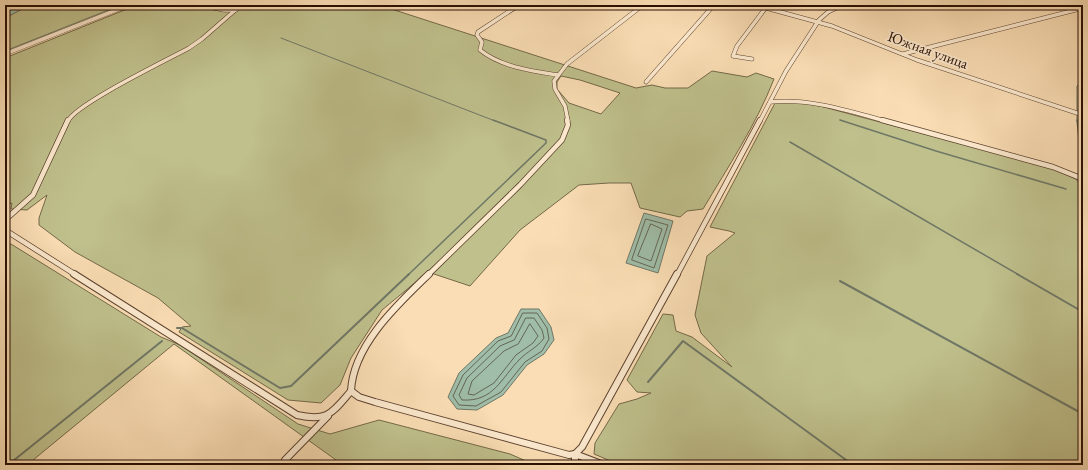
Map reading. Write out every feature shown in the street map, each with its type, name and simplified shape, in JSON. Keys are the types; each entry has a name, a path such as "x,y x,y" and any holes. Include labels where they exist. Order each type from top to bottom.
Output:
{"street":[{"path":"5,54 129,5"},
{"path":"200,5 224,10 236,10"},
{"path":"5,220 33,195 70,116 94,98 189,48 202,39 241,5"},
{"path":"399,8 404,5"},
{"path":"519,5 478,32 477,35 481,39 482,44 480,50 484,55 537,71 558,75"},
{"path":"604,465 575,454 569,455 359,397 351,390 350,383 358,364 379,324 520,185 562,140 568,125 565,106 555,88 554,81 558,75 567,64 642,5"},
{"path":"646,82 714,5"},
{"path":"575,465 575,454 582,447 786,71 818,22 828,12 843,5"},
{"path":"752,59 733,56 738,46 766,6"},
{"name":"Южная улица","path":"766,6 832,26 903,54 1082,115"},
{"path":"903,54 1005,26 1083,8"},
{"path":"770,102 783,100 810,102 838,108 1053,167 1083,179"},
{"path":"5,230 297,415 312,419 329,415"},
{"path":"285,460 351,390"}],"green space":[{"path":"30,5 126,5 5,53 5,18"},
{"path":"137,5 379,5 636,88 652,85 665,88 688,88 712,71 747,77 756,73 774,79 759,113 732,162 703,209 687,211 680,217 640,208 631,183 579,185 520,230 470,286 428,272 382,310 351,358 340,385 321,403 288,400 179,332 182,327 191,326 158,298 75,252 39,225 39,218 47,195 27,210 11,209 12,203 5,205 5,58","holes":["561,76 580,80 620,93 601,114 569,103 557,89 557,82"]},
{"path":"791,101 820,106 1052,168 1076,179 1078,182 1083,183 1083,465 620,465 594,454 595,443 619,404 651,393 637,392 627,380 663,314 673,315 676,331 692,337 732,367 701,333 695,315 707,256 735,233 710,227 775,103"},
{"path":"11,244 161,337 180,345 298,424 330,434 379,420 510,454 535,465 343,465 174,344 27,465 5,465 5,247"}],"water":[{"path":"5,5 30,5 5,18"},
{"path":"644,213 673,221 658,273 626,263"},
{"path":"521,309 539,309 551,327 554,340 544,354 527,365 503,395 477,410 457,409 448,397 459,373 496,338 508,333"}],"waterway":[{"path":"5,51 111,9"},
{"path":"281,38 495,121"},
{"path":"1077,120 1077,86 1083,81"},
{"path":"408,275 546,143 546,140 493,120"},
{"path":"843,121 840,120 936,151 1066,189"},
{"path":"1077,120 1083,175"},
{"path":"790,142 1019,275"},
{"path":"1082,182 1083,188"},
{"path":"177,328 182,328 280,388 291,386 409,274"},
{"path":"1017,274 1083,312"},
{"path":"840,281 1083,414"},
{"path":"8,465 162,341"},
{"path":"648,382 683,341 853,465"}]}
